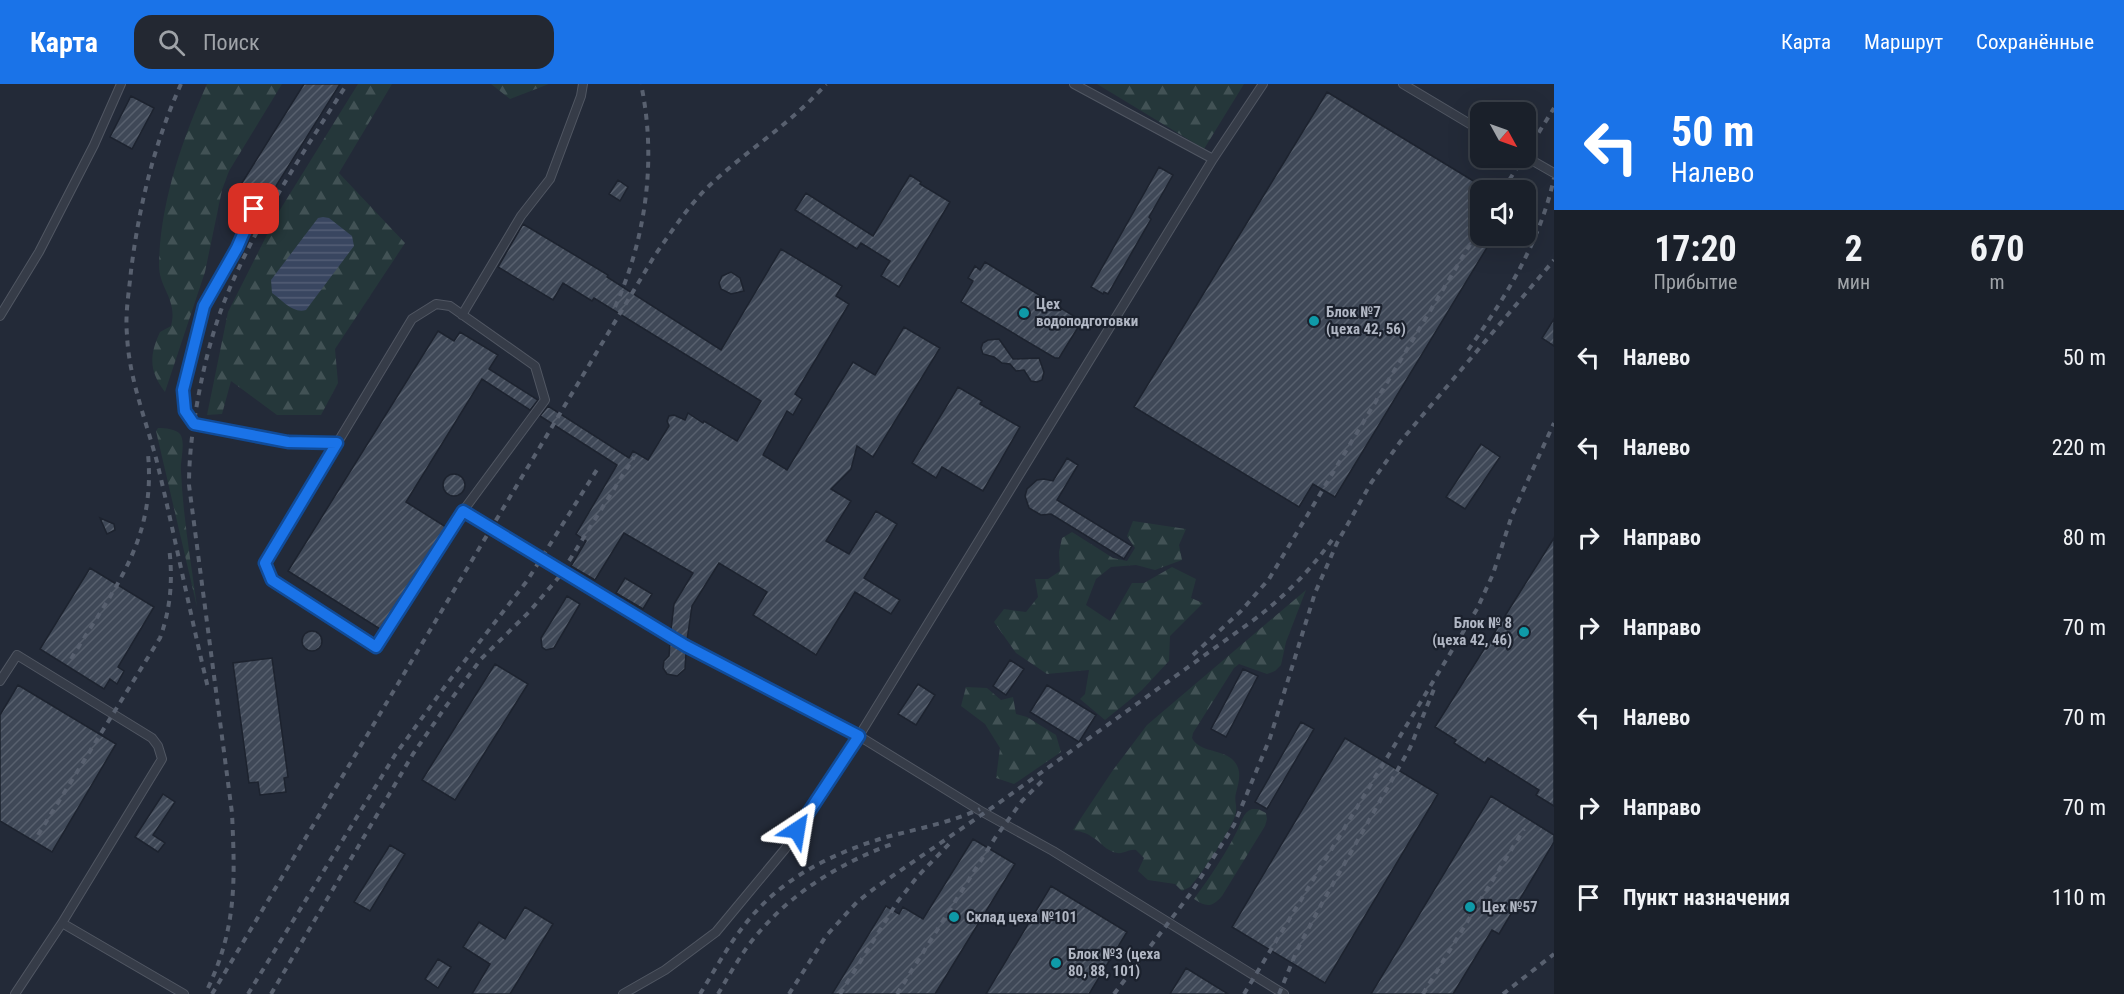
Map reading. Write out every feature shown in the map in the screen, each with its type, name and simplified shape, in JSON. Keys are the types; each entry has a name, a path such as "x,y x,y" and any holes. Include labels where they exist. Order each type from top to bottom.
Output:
{"lane":[{"path":"0,316 39,252 94,145 121,84"},
{"path":"462,315 521,216 550,179 581,96 583,84"},
{"path":"1074,84 1213,159"},
{"path":"623,994 665,970 716,932 785,849 859,736 1213,159 1263,84"},
{"path":"1403,84 1470,124"},
{"path":"1536,163 1554,173"},
{"path":"254,209 237,248 204,306 183,390 185,411 194,424 288,442 337,443"},
{"path":"436,304 450,306 535,366 545,400 463,511 376,647 272,580 265,563 337,443 412,319 436,304"},
{"path":"463,511 686,646 859,736 979,810 1053,851 1284,994"},
{"path":"0,681 16,655 152,738 162,753 162,759 63,923 15,994"},
{"path":"63,923 184,994"}],"green space":[{"path":"207,84 282,84 229,171 222,190 205,272 165,392 156,377 152,363 160,332 171,326 172,317 172,308 159,265 163,218 181,150"},
{"path":"358,84 392,84 339,173 405,243 335,349 338,383 321,415 277,415 231,381 222,414 207,415 228,312 278,213"},
{"path":"491,84 549,84 510,99"},
{"path":"1097,84 1244,84 1204,149"},
{"path":"158,428 176,431 182,438 181,471 184,505 197,607 156,431"},
{"path":"1133,521 1186,529 1179,545 1182,560 1155,570 1136,565 1111,567 1096,579 1086,605 1110,621 1132,583 1144,583 1172,567 1196,579 1191,598 1203,603 1170,636 1169,661 1142,690 1105,720 1080,699 1085,694 1089,670 1047,674 1016,653 994,622 1004,609 1026,612 1038,597 1035,579 1048,579 1060,571 1059,552 1062,538 1072,532 1113,558 1127,561 1135,548 1127,536"},
{"path":"1306,590 1286,642 1281,665 1275,671 1267,674 1239,664 1234,668 1193,733 1192,738 1195,743 1232,759 1238,767 1239,775 1234,820 1216,851 1190,887 1182,891 1175,884 1148,880 1138,871 1144,858 1136,850 1113,852 1088,834 1073,830 1113,770 1147,725"},
{"path":"966,687 987,688 1001,700 1013,697 1016,714 1027,717 1056,735 1061,752 1014,784 996,778 1000,748 985,724 961,706"},
{"path":"1252,809 1266,813 1265,826 1222,896 1209,905 1198,902 1194,899 1222,857 1244,815"}],"water":[{"path":"318,218 329,218 352,236 354,246 306,310 297,310 272,293 271,280"}],"building":[{"path":"304,84 340,84 266,202 240,186"},
{"name":"Блок №7 (цеха 42, 56)","path":"1327,92 1472,180 1470,246 1488,246 1335,497 1313,484 1299,507 1134,407"},
{"path":"131,96 154,108 132,149 110,137"},
{"path":"1159,167 1173,175 1108,294 1104,292 1103,294 1091,287"},
{"path":"910,175 921,182 920,184 950,202 899,287 881,276 890,261 861,243 857,249 795,210 806,193 873,236"},
{"path":"618,180 628,187 620,201 609,194"},
{"path":"523,224 608,275 607,277 721,350 781,249 842,286 836,296 849,304 795,394 802,399 793,415 787,411 763,455 787,470 853,362 875,375 904,327 940,348 873,457 857,446 851,469 831,489 851,501 826,541 849,554 876,511 897,524 864,578 900,600 891,614 855,592 816,655 753,615 767,592 719,563 692,606 687,640 671,630 674,604 693,573 624,533 595,580 571,566 586,541 576,534 617,465 540,416 548,406 629,458 633,451 648,460 669,426 667,421 669,416 674,415 685,420 688,413 737,441 761,401 594,298 592,301 563,283 553,300 498,267"},
{"name":"Цех водоподготовки","path":"985,262 1082,321 1059,358 1055,358 961,302 973,281 968,278 975,266 980,270"},
{"path":"731,272 740,278 744,291 731,294 721,289 719,283 722,276"},
{"path":"1554,319 1554,346 1542,338"},
{"path":"438,331 454,341 460,332 498,355 489,369 538,400 530,410 482,379 406,502 446,527 380,629 288,571"},
{"path":"999,339 1013,359 1039,358 1044,372 1042,380 1031,381 1024,370 1016,371 1010,364 1002,363 994,357 983,354 981,348 983,343"},
{"path":"958,387 982,401 980,404 1020,427 983,491 942,467 936,478 912,463"},
{"path":"1481,444 1500,457 1465,509 1446,497"},
{"path":"1067,458 1078,465 1057,500 1132,546 1124,559 1051,514 1041,515 1029,508 1025,496 1027,489 1037,480 1053,481"},
{"path":"454,474 462,477 465,485 462,493 454,496 446,493 443,485 446,477"},
{"path":"100,518 114,524 115,530 107,534"},
{"name":"Блок № 8 (цеха 42, 46)","path":"1554,538 1554,806 1536,795 1539,790 1488,758 1485,763 1454,743 1456,740 1435,727"},
{"path":"90,568 154,607 118,667 124,671 117,684 110,679 104,689 40,649"},
{"path":"625,578 652,594 643,609 616,593"},
{"path":"567,596 580,604 554,648 546,650 542,647 541,638"},
{"path":"312,631 319,634 322,641 319,648 312,651 305,648 302,641 305,634"},
{"path":"670,643 686,652 685,669 677,676 667,674 663,668 664,661 669,656"},
{"path":"272,658 288,777 284,778 286,792 260,795 258,782 249,783 233,663"},
{"path":"1010,660 1024,669 1006,695 993,686"},
{"path":"495,664 528,684 455,800 422,780"},
{"path":"1243,669 1258,676 1226,737 1211,729"},
{"path":"918,684 935,695 916,725 898,714"},
{"path":"18,685 116,744 52,852 0,821 0,715"},
{"path":"1047,685 1096,715 1079,742 1030,712"},
{"path":"1301,722 1314,729 1267,809 1255,802"},
{"path":"1345,738 1438,794 1325,983 1232,927"},
{"path":"163,794 175,802 153,835 165,843 158,852 135,837"},
{"name":"Цех №57","path":"1491,796 1554,835 1554,842 1499,934 1492,930 1453,994 1371,994"},
{"name":"Склад цеха №101","path":"973,839 1015,864 935,994 832,994 886,906 899,914 903,907 923,919"},
{"path":"390,845 405,854 370,911 354,902"},
{"name":"Блок №3 (цеха 80, 88, 101)","path":"1051,886 1127,932 1089,994 986,994"},
{"path":"525,907 553,924 510,994 472,994 490,964 463,947 479,922 505,939"},
{"path":"438,959 451,967 438,988 425,979"},
{"path":"1186,968 1228,994 1170,994"}],"railway":[{"path":"181,84 155,152 138,223 127,303 128,351 134,383 157,462 208,688"},
{"path":"208,988 229,923 234,860 232,813 189,485 194,422 212,338 241,263 283,185 347,84"},
{"path":"615,307 634,254 646,198 648,141 641,84"},
{"path":"212,994 655,255 702,193 799,111 826,84"},
{"path":"1536,137 1554,108"},
{"path":"1509,180 1517,168"},
{"path":"1468,350 1496,310 1531,247 1548,202 1554,178"},
{"path":"1193,655 1241,611 1269,579 1470,245"},
{"path":"1114,994 1191,893 1234,825 1270,738 1315,593 1337,543 1371,483 1400,442 1554,260"},
{"path":"1244,994 1477,609 1493,574 1512,515 1554,423"},
{"path":"71,659 129,562 145,513 149,485 148,454"},
{"path":"271,994 413,754 481,659 529,612 559,577 634,457"},
{"path":"248,994 395,755 527,581 598,468"},
{"path":"789,994 826,936 857,902 1251,622 1295,584 1332,540"},
{"path":"38,835 160,638 167,615 170,593 169,547"},
{"path":"1279,994 1298,948 1410,748 1434,689"},
{"path":"897,994 995,838 1022,801 1044,779"},
{"path":"700,994 724,954 751,917 765,902 795,878 828,859 864,844 944,822 980,809"},
{"path":"1423,994 1524,829"},
{"path":"718,994 749,944 790,902 838,869 892,844"},
{"path":"840,994 898,901 949,844"},
{"path":"1503,994 1554,954"}],"place":[{"name":"Цех водоподготовки","path":"1024,313"},
{"name":"Блок №7 (цеха 42, 56)","path":"1314,321"},
{"name":"Блок № 8 (цеха 42, 46)","path":"1524,632"},
{"name":"Цех №57","path":"1470,907"},
{"name":"Склад цеха №101","path":"954,917"},
{"name":"Блок №3 (цеха 80, 88, 101)","path":"1056,963"}],"route":[{"path":"254,209 237,248 204,306 183,390 185,411 194,424 288,442 337,443 265,563 272,580 376,647 463,511 686,646 859,736 797,830"}]}
